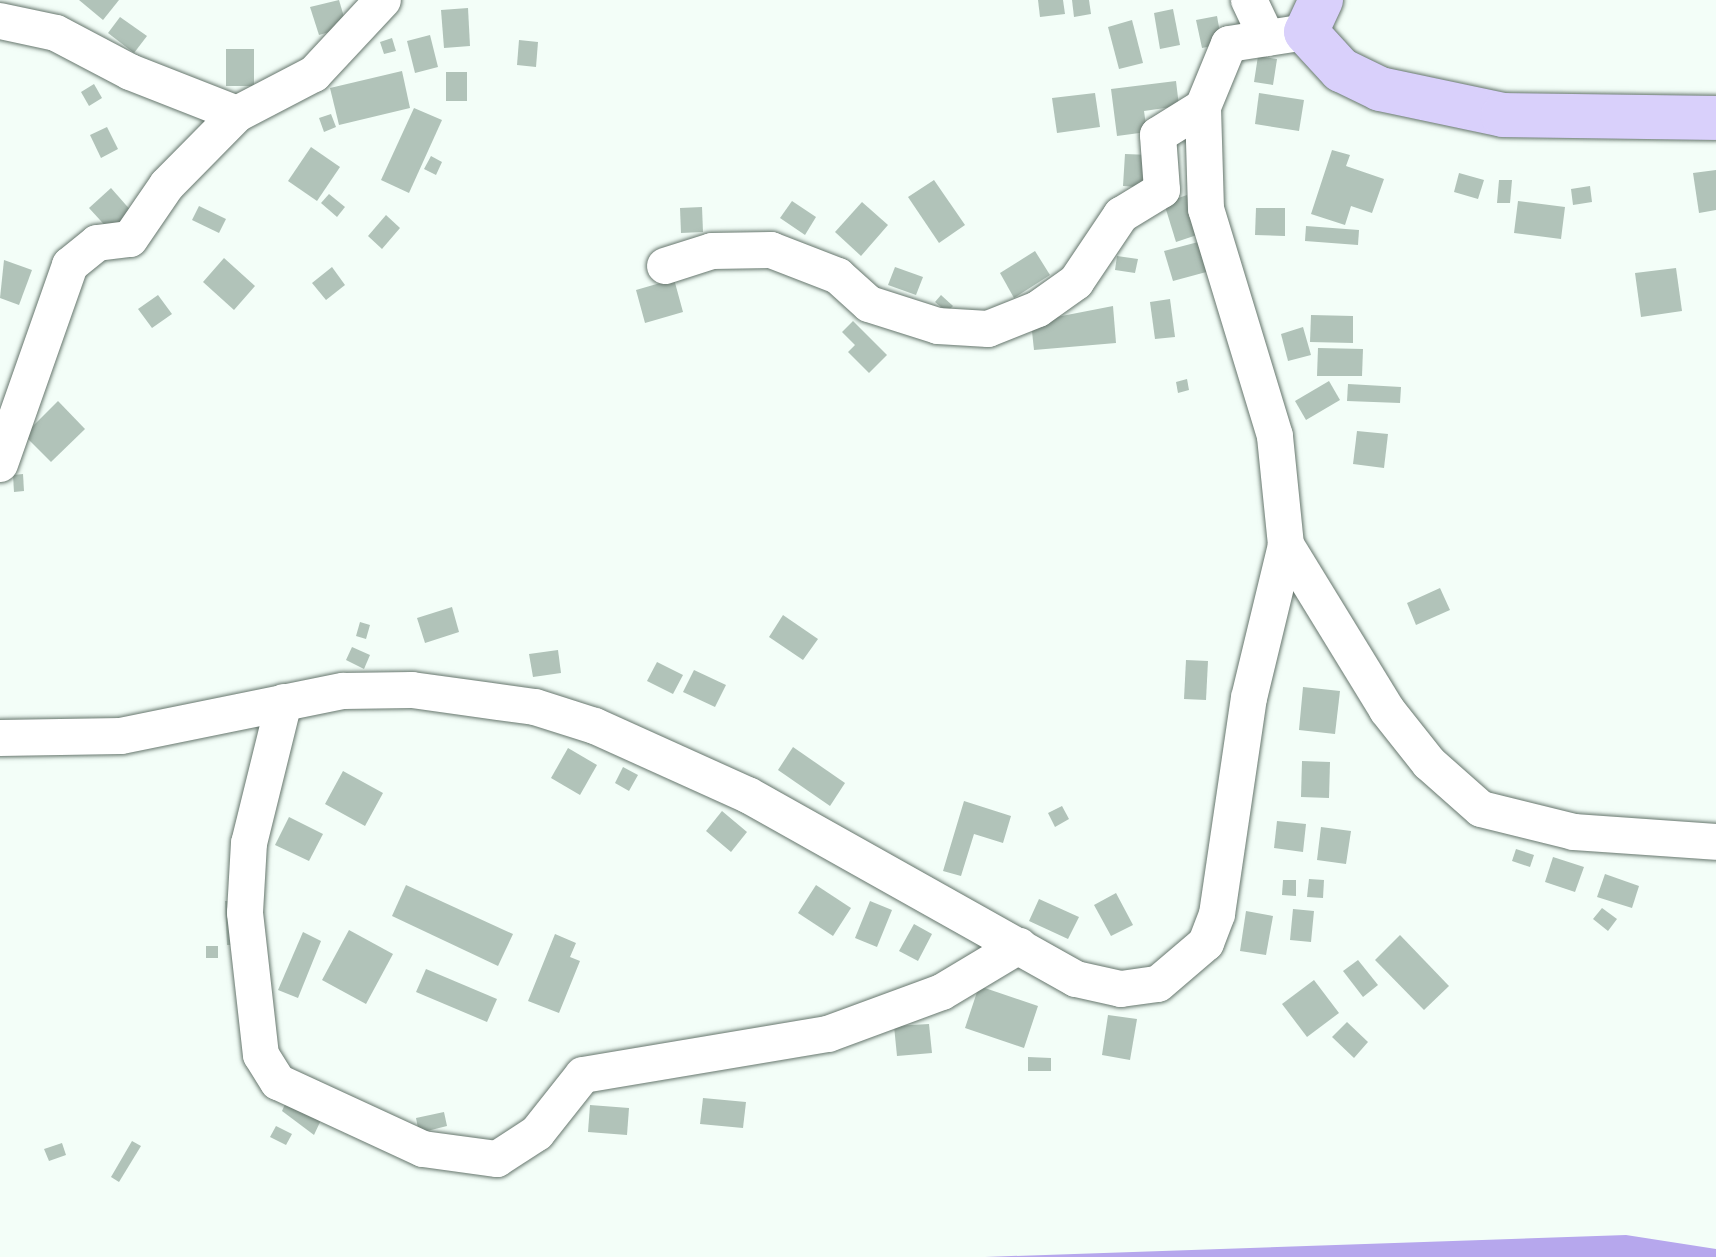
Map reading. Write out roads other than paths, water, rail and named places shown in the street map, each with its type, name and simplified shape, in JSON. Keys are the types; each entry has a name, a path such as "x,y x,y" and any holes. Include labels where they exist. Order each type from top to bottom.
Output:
{"main road":[{"path":"1298,23 1341,70 1445,106 1503,115 1716,118"}],"street":[{"path":"0,464 70,265 97,243 130,239 167,185 237,114 314,74 383,0"},
{"path":"1249,0 1298,23"},
{"path":"0,21 56,33 130,72 237,114"},
{"path":"0,738 121,736 343,691 412,690 535,707 595,726 748,795 1076,979 1121,989 1158,984 1206,943 1229,866 1249,698 1286,545 1287,495 1275,436 1206,209 1203,107 1229,44 1298,23"},
{"path":"665,266 712,251 771,250 838,276 869,304 938,326 988,329 1047,304 1076,282 1121,215 1162,190 1158,135 1203,107"},
{"path":"1286,545 1334,634 1387,710 1429,763 1481,809 1574,832 1716,842"},
{"path":"284,702 253,802 249,843 245,913 261,1055 278,1082 423,1149 497,1159 537,1133 583,1075 828,1034 942,992 1019,946"}]}
